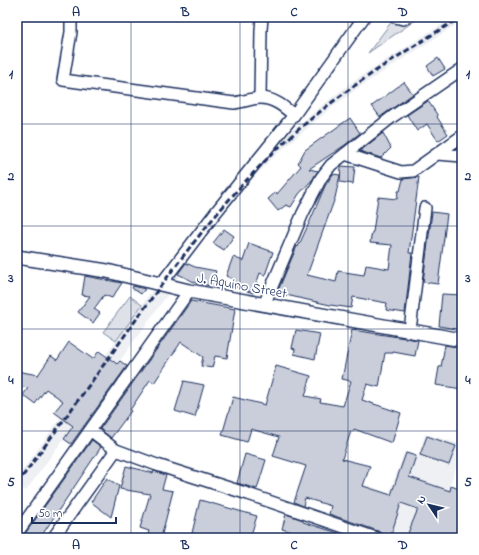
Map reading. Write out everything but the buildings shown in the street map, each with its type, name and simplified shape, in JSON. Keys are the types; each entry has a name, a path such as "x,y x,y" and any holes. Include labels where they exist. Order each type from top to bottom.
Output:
{"street":[{"path":"71,17 71,32 63,80 234,103 260,98 276,102 294,115"},
{"path":"260,98 262,17"},
{"path":"161,284 216,212 294,115 364,17"},
{"path":"395,17 403,19 407,17"},
{"path":"264,305 303,212 321,178 331,166 392,117 462,69"},
{"path":"345,154 401,172 413,171 462,136"},
{"path":"436,154 462,156"},
{"path":"410,330 425,208"},
{"name":"J. Aquino Street","path":"17,257 108,271 189,291 462,340"},
{"path":"17,533 189,291"},
{"path":"90,430 116,450 152,464 248,494 376,538"},
{"path":"53,538 116,450"}],"shaded area":[{"path":"395,17 420,17 368,53"},
{"path":"453,17 462,17 462,21 358,88 325,113 269,161 220,215 201,241 168,294 26,491 20,487 17,492 17,478 156,285 263,155 353,81"},
{"path":"130,296 142,305 116,341 103,332"},
{"path":"425,434 462,444 462,450 450,485 462,489 462,538 374,538 350,524 364,484 389,493 405,451 418,456"}],"railway":[{"path":"17,484 178,263 247,179 288,139 335,100 384,65 461,17"}]}
